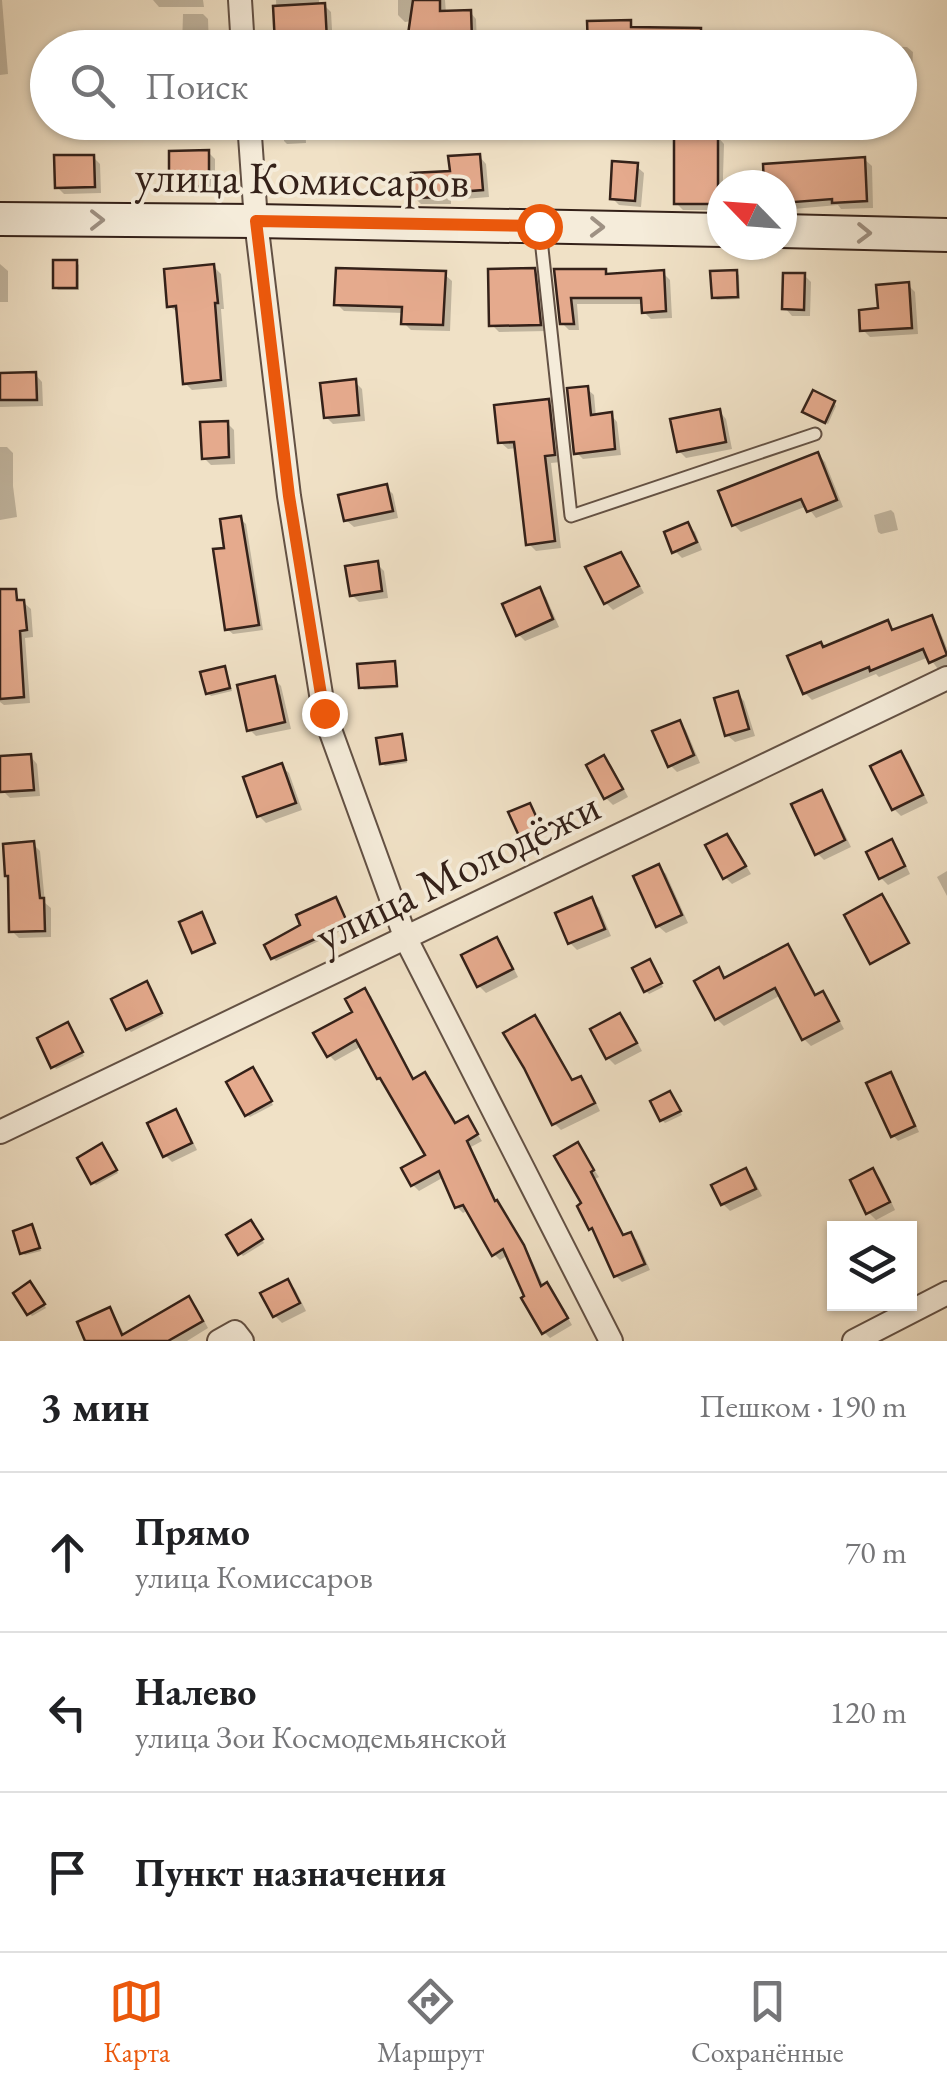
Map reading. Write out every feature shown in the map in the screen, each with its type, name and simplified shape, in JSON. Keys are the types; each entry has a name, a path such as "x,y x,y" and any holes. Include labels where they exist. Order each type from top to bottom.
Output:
{"main road":[{"name":"улица Комиссаров","path":"0,219 707,230"},
{"path":"797,232 947,235"}],"street":[{"path":"240,0 242,30"},
{"path":"250,140 256,221 289,496 324,713 406,939 611,1341"},
{"name":"улица Молодёжи","path":"0,1132 947,678"},
{"path":"854,1341 947,1292"},
{"path":"218,1341 235,1332 242,1341"}],"lane":[{"path":"539,226 572,516 815,434"}],"building":[{"path":"413,0 440,0 440,11 471,10 472,30 409,30"},
{"path":"325,3 326,30 274,30 273,6"},
{"path":"631,20 631,27 701,30 587,30 587,21"},
{"path":"674,140 718,140 718,170 707,170 707,204 674,204"},
{"path":"209,150 209,186 169,187 169,151"},
{"path":"480,154 483,190 412,198 411,173 450,171 448,156"},
{"path":"54,155 94,155 95,187 55,188"},
{"path":"865,157 867,201 797,202 797,170 763,170 763,164"},
{"path":"612,161 638,163 635,201 610,199"},
{"path":"53,260 77,260 77,288 53,288"},
{"path":"214,264 221,380 183,384 176,306 167,307 164,269"},
{"path":"336,268 446,271 443,325 401,324 402,307 334,305"},
{"path":"535,268 541,325 489,326 488,269"},
{"path":"554,269 606,269 606,274 664,270 666,311 642,313 641,298 571,298 574,324 560,324"},
{"path":"737,270 738,297 712,298 710,271"},
{"path":"783,273 805,273 804,310 782,309"},
{"path":"909,282 912,328 860,331 859,310 878,308 876,285"},
{"path":"36,372 37,400 0,400 0,373"},
{"path":"356,379 359,415 324,418 320,383"},
{"path":"588,386 591,415 612,412 615,449 574,454 567,388"},
{"path":"813,390 835,401 825,423 802,412"},
{"path":"549,399 555,455 545,456 555,541 526,545 514,442 498,443 494,405"},
{"path":"720,409 726,442 677,452 670,419"},
{"path":"228,421 229,457 202,459 200,422"},
{"path":"818,452 837,500 807,512 801,499 732,526 718,491"},
{"path":"387,484 393,511 344,521 338,495"},
{"path":"241,516 259,625 225,630 213,549 224,548 220,519"},
{"path":"688,522 697,542 672,553 664,532"},
{"path":"621,552 639,586 604,604 585,567"},
{"path":"378,561 382,591 350,596 345,566"},
{"path":"540,587 553,619 516,636 502,604"},
{"path":"0,589 16,589 17,600 24,600 27,630 20,631 24,697 0,699"},
{"path":"932,615 947,655 929,663 923,649 803,694 787,656 821,642 823,647 888,620 892,630"},
{"path":"395,661 397,686 359,688 357,664"},
{"path":"225,666 230,688 206,694 200,672"},
{"path":"275,676 285,722 247,731 237,685"},
{"path":"738,691 749,729 725,736 714,698"},
{"path":"680,720 694,755 668,767 652,731"},
{"path":"402,734 406,760 380,764 376,738"},
{"path":"901,751 923,795 892,810 870,766"},
{"path":"31,754 34,790 0,792 0,756"},
{"path":"604,755 623,789 604,799 586,765"},
{"path":"282,763 296,803 257,817 243,777"},
{"path":"822,790 845,840 815,855 791,804"},
{"path":"530,803 541,827 519,836 508,812"},
{"path":"727,834 746,866 723,879 705,845"},
{"path":"892,839 905,866 879,879 866,852"},
{"path":"34,841 40,898 44,898 45,931 9,932 3,844"},
{"path":"659,864 682,915 656,927 633,876"},
{"path":"882,894 909,943 870,964 844,915"},
{"path":"336,897 348,924 271,959 264,945 300,925 296,915"},
{"path":"592,897 605,929 568,944 555,913"},
{"path":"202,912 215,943 192,953 179,922"},
{"path":"497,937 513,969 477,987 461,955"},
{"path":"788,944 815,995 823,991 839,1021 802,1040 775,988 715,1020 694,981 719,967 724,978"},
{"path":"650,959 662,983 644,992 632,968"},
{"path":"147,981 162,1013 126,1030 111,999"},
{"path":"365,988 413,1079 425,1072 455,1123 468,1116 478,1134 467,1141 495,1201 524,1245 541,1286 547,1282 568,1318 542,1334 521,1298 524,1296 503,1249 492,1256 463,1205 455,1208 439,1171 411,1186 401,1168 425,1155 356,1040 327,1057 313,1033 352,1012 345,999"},
{"path":"620,1013 637,1043 606,1059 590,1029"},
{"path":"535,1015 572,1080 581,1076 595,1103 552,1125 503,1033"},
{"path":"68,1022 83,1052 51,1068 37,1038"},
{"path":"253,1067 272,1101 245,1116 226,1082"},
{"path":"891,1072 915,1126 891,1137 866,1083"},
{"path":"670,1091 681,1111 660,1121 650,1101"},
{"path":"176,1109 192,1143 163,1157 147,1123"},
{"path":"578,1142 623,1235 631,1232 645,1264 614,1277 592,1228 589,1230 577,1206 581,1203 554,1156"},
{"path":"102,1143 117,1170 91,1184 77,1158"},
{"path":"746,1168 756,1189 721,1205 711,1185"},
{"path":"873,1168 890,1202 866,1214 850,1180"},
{"path":"251,1220 263,1239 238,1255 226,1235"},
{"path":"32,1224 40,1248 20,1254 13,1231"},
{"path":"288,1279 300,1303 273,1317 260,1293"},
{"path":"30,1281 45,1304 27,1315 13,1293"},
{"path":"189,1296 203,1321 168,1341 85,1341 77,1322 110,1307 122,1335"}],"route":[{"path":"324,713 289,496 256,221 539,226"}]}
